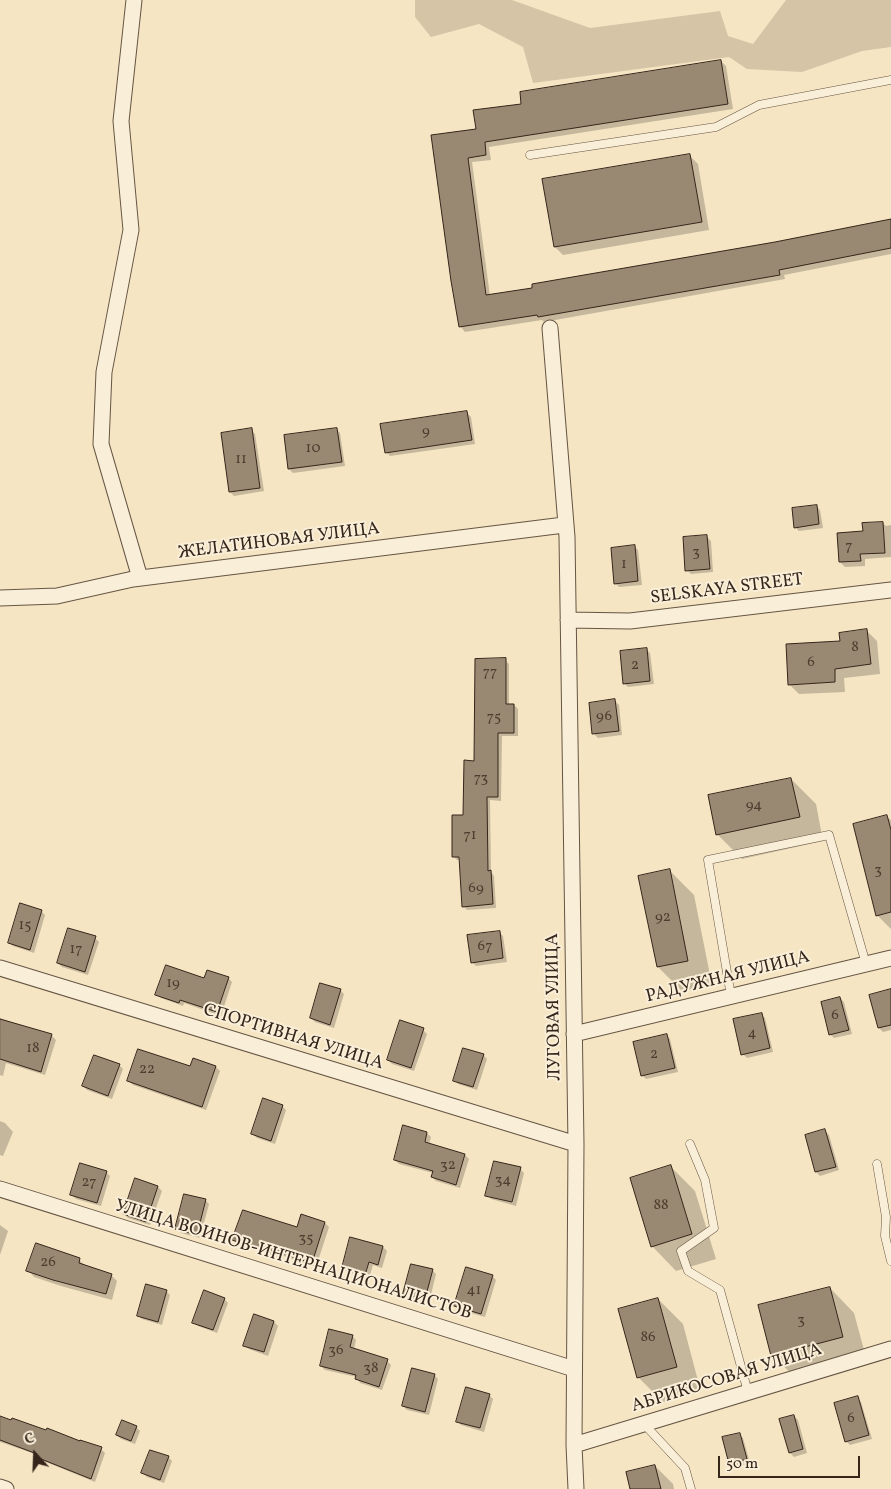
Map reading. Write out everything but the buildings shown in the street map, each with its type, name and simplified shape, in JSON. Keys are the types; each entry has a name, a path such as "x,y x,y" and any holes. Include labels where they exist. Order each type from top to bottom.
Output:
{"street":[{"path":"134,0 121,121 131,230 104,372 101,444 140,578"},
{"name":"ЛУГОВАЯ УЛИЦА","path":"550,328 564,525 567,537 576,1144 574,1368 576,1489"},
{"name":"ЖЕЛАТИНОВАЯ УЛИЦА","path":"0,598 57,596 140,578 564,525"},
{"name":"SELSKAYA STREET","path":"568,620 630,621 891,590"},
{"name":"РАДУЖНАЯ УЛИЦА","path":"574,1034 891,958"},
{"name":"СПОРТИВНАЯ УЛИЦА","path":"0,968 576,1144"},
{"name":"УЛИЦА ВОИНОВ-ИНТЕРНАЦИОНАЛИСТОВ","path":"0,1189 574,1368"},
{"name":"АБРИКОСОВАЯ УЛИЦА","path":"574,1445 891,1349"},
{"path":"0,1487 6,1489"}],"lane":[{"path":"530,155 716,127 759,105 891,80"},
{"path":"732,996 708,860 829,835 866,964"},
{"path":"690,1144 704,1180 714,1228 681,1250 688,1271 720,1290 748,1392"},
{"path":"877,1164 886,1217 885,1236 891,1261"},
{"path":"644,1424 685,1468 691,1489"}],"shaded area":[{"path":"415,0 512,0 590,28 720,11 728,36 753,44 786,0 891,0 891,47 862,51 802,72 747,69 729,57 533,83 523,47 479,24 431,37 415,17"}]}
